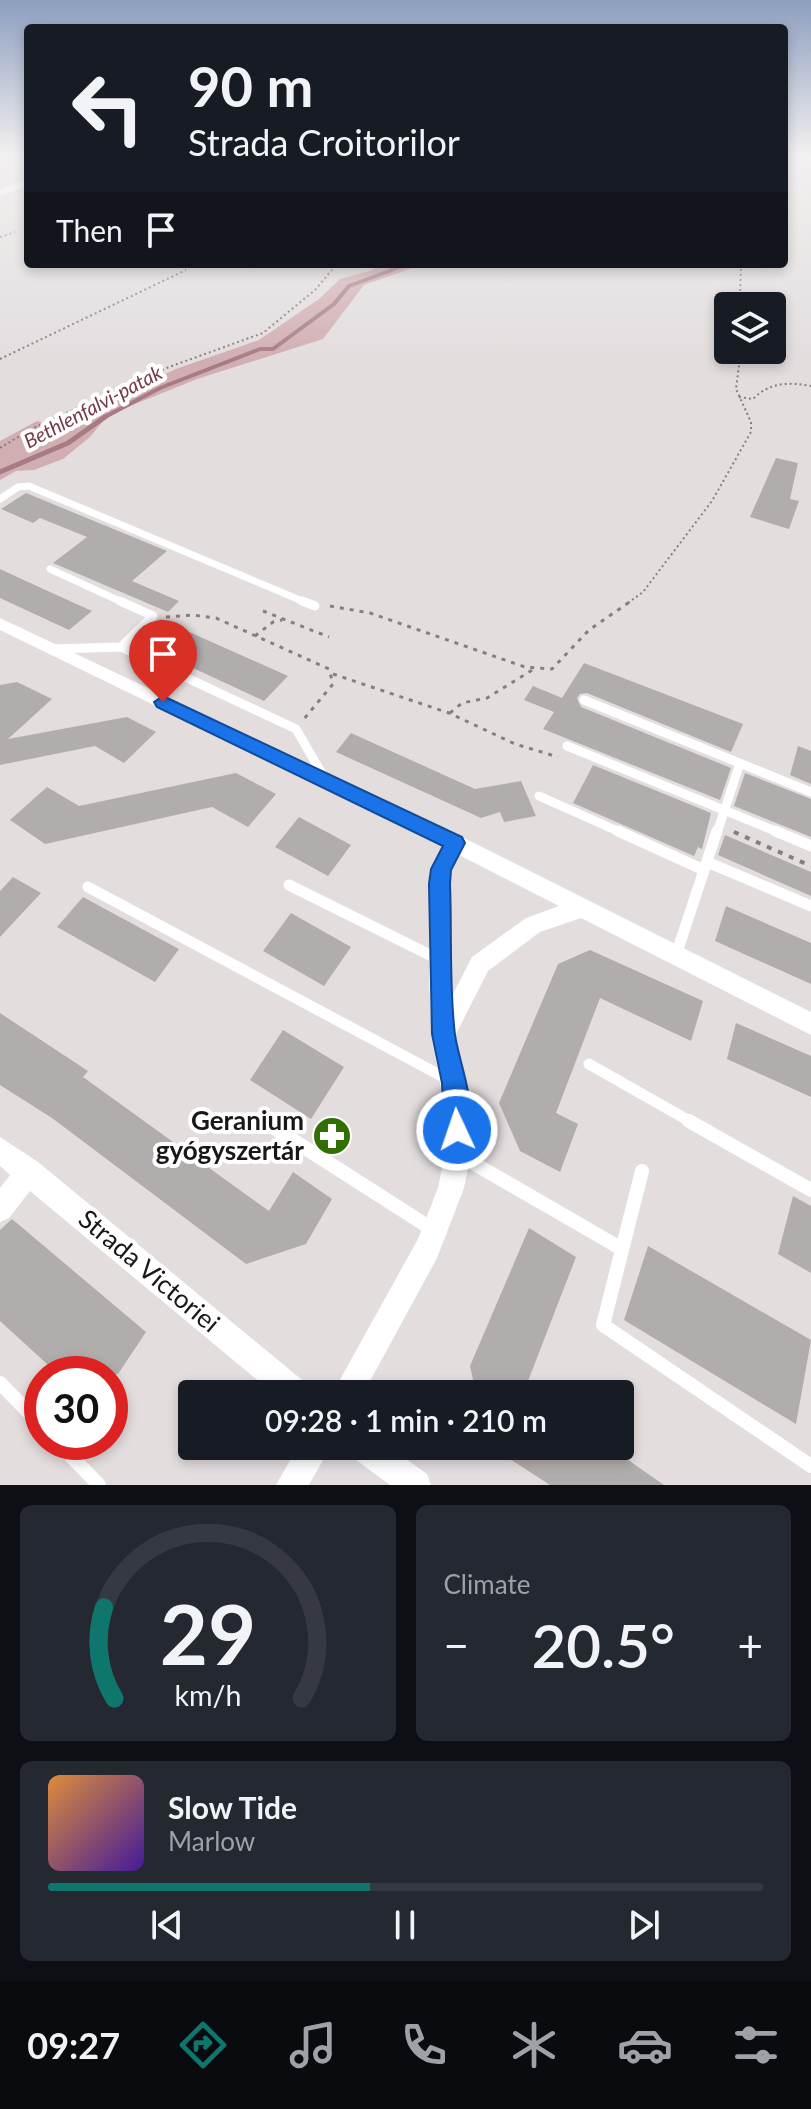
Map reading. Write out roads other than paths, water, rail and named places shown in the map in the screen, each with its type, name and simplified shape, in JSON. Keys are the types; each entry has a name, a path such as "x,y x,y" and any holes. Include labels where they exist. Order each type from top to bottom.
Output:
{"street":[{"path":"0,623 455,843 811,1024"},
{"path":"355,1380 436,1232 458,1154 454,1083 444,1034 441,961 441,869 455,843"},
{"path":"444,1034 480,964 533,925 582,908"},
{"name":"Strada Victoriei","path":"0,1150 280,1380"},
{"path":"0,1209 29,1171"},
{"path":"291,1485 307,1460"},
{"path":"382,1460 416,1485"}],"lane":[{"path":"0,499 18,487 29,486 315,606"},
{"path":"50,569 153,616 121,647"},
{"path":"54,649 121,647 296,729 327,782"},
{"path":"584,700 811,792"},
{"path":"567,746 811,846"},
{"path":"676,955 740,763"},
{"path":"539,796 811,906"},
{"path":"289,885 441,961"},
{"path":"88,887 454,1083"},
{"path":"589,1064 811,1190"},
{"path":"263,1121 436,1232"},
{"path":"458,1154 622,1249"},
{"path":"642,1171 603,1325 811,1466"},
{"path":"0,1383 24,1408"},
{"path":"75,1460 99,1485"}],"waterway":[{"name":"Bethlenfalvi-patak","path":"386,272 398,268"},
{"name":"Bethlenfalvi-patak","path":"101,419 160,388 260,349 273,349 334,304 349,286 392,270"},
{"name":"Bethlenfalvi-patak","path":"0,472 68,443 105,417"}],"place":[{"name":"Geranium gyógyszertár","path":"332,1136"}]}
